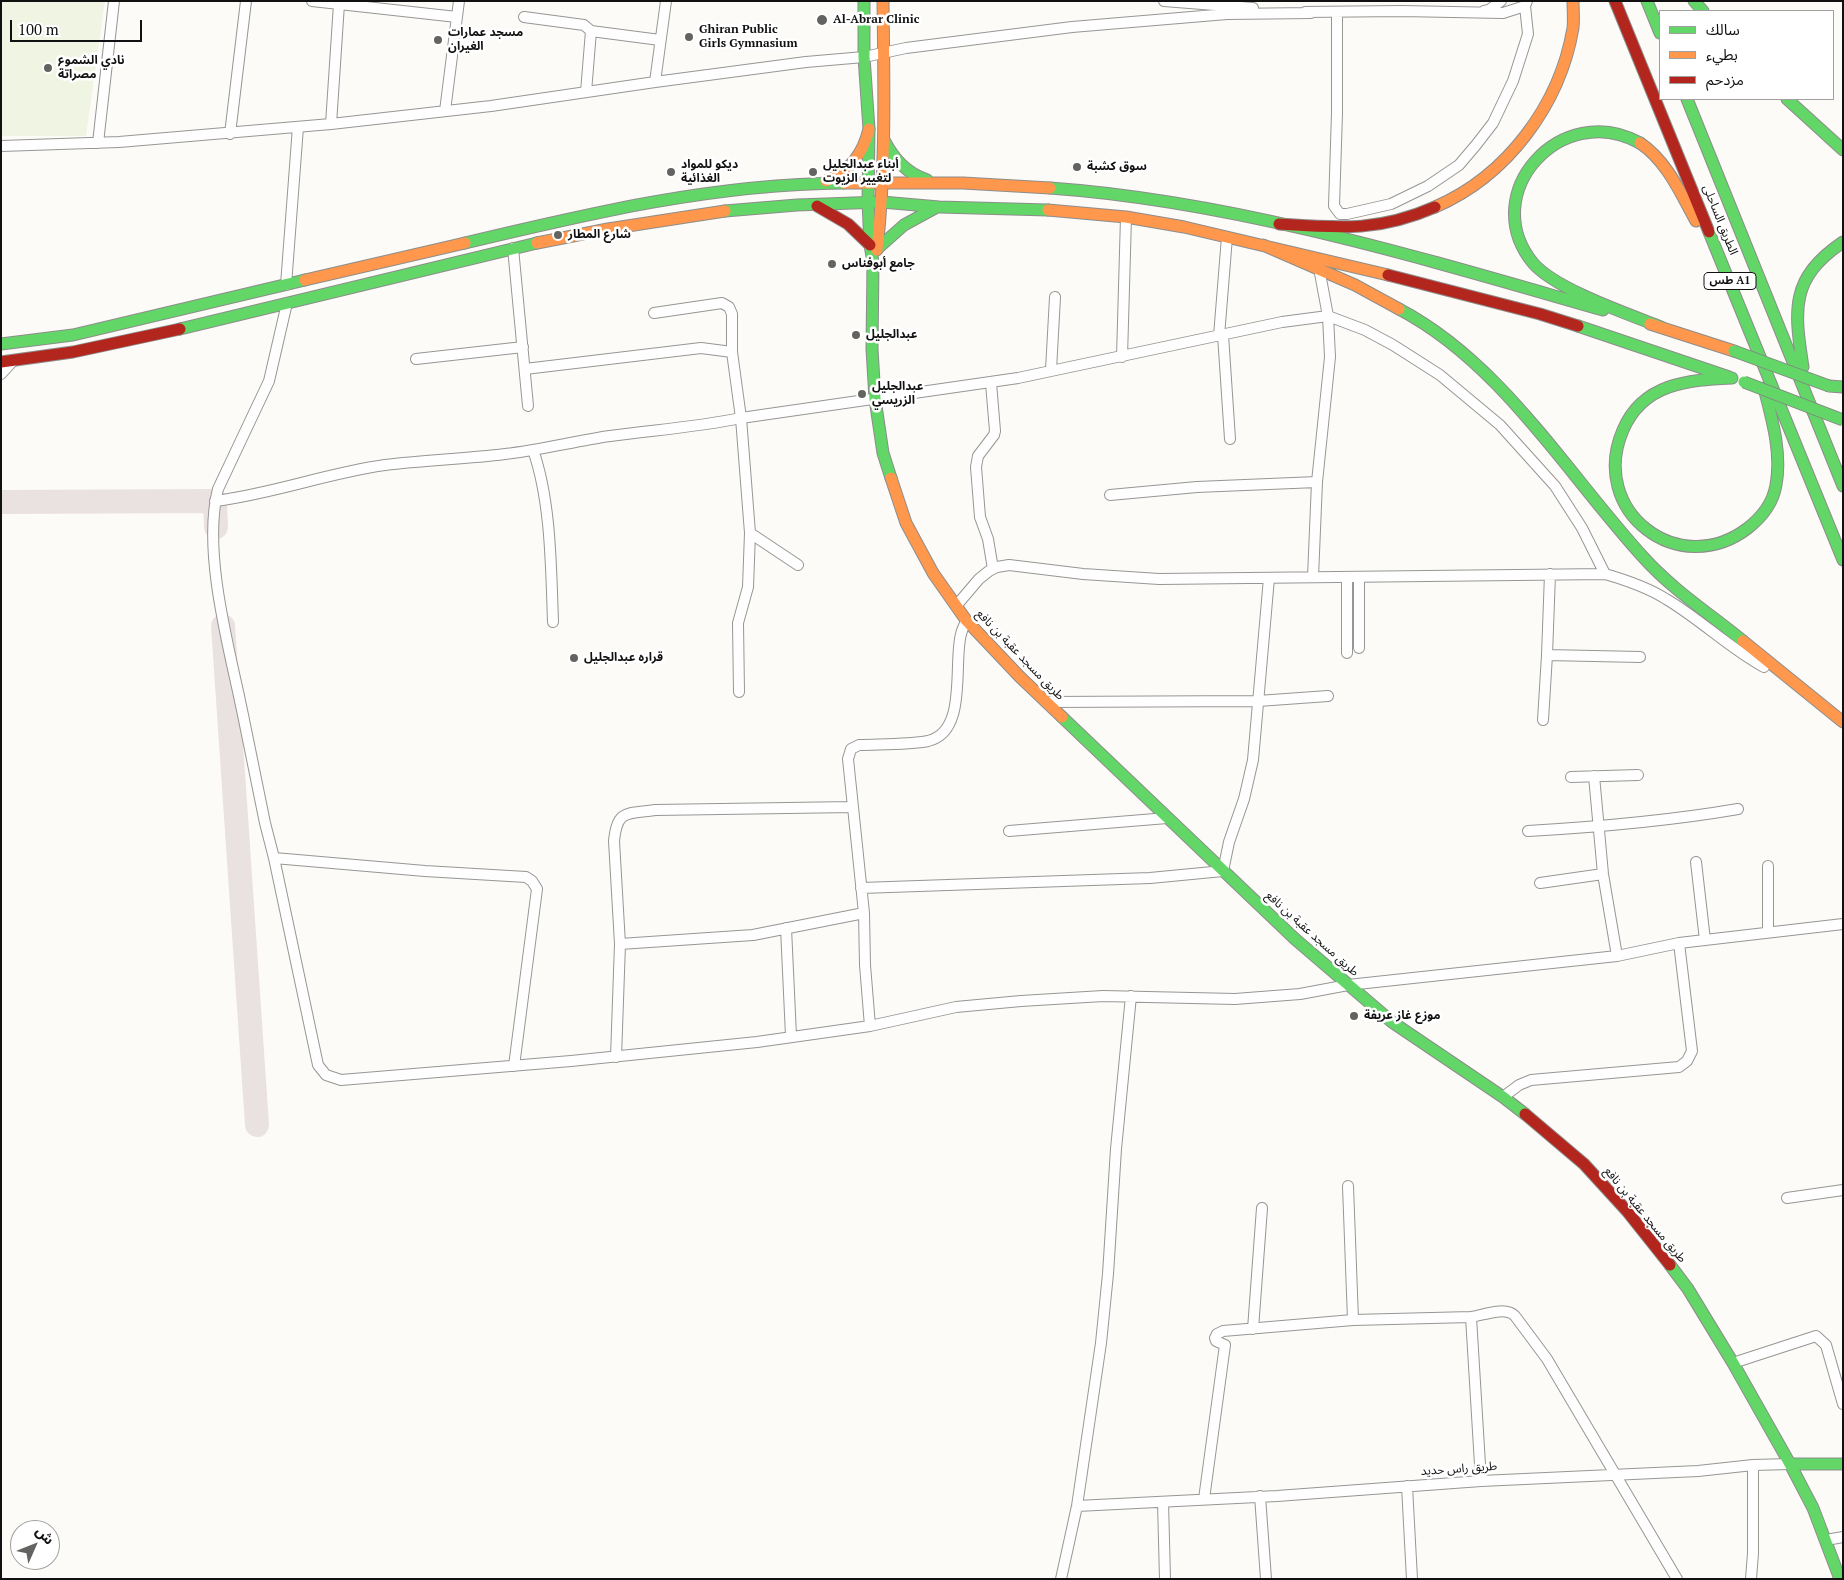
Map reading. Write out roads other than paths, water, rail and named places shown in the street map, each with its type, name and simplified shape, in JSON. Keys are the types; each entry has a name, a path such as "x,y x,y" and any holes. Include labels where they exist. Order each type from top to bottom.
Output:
{"main road":[{"name":"طريق مسجد عقبة بن نافع","path":"864,1 864,57 869,129 868,202 874,247"},
{"name":"طريق مسجد عقبة بن نافع","path":"883,1 884,140 882,202 873,262 872,331 875,399 885,460 906,523 933,573 966,620 1046,702 1295,939 1348,985 1412,1036 1502,1097 1549,1133 1584,1164 1627,1211 1688,1289 1733,1363 1813,1508 1840,1579"},
{"path":"1279,224 1341,228 1378,225 1414,216 1474,187 1502,163 1527,135 1549,101 1562,68 1573,26 1573,1"},
{"name":"الطريق الساحلى","path":"1615,1 1843,560"},
{"path":"1647,1 1659,31"},
{"name":"الطريق الساحلى","path":"1687,100 1843,486"},
{"path":"1788,100 1843,150"},
{"path":"819,182 840,175 857,160 867,140 869,129"},
{"path":"1661,327 1578,292 1551,278 1533,264 1523,249 1514,224 1514,204 1520,181 1536,158 1550,145 1568,136 1587,132 1609,131 1631,138 1650,151 1666,172 1728,277"},
{"path":"884,140 894,158 910,173 922,179 936,182"},
{"path":"1,344 73,335 633,204 765,186 819,182 936,182 995,184 1116,195 1193,207 1279,224 1538,291 1661,327 1843,392"},
{"path":"7,362 73,352 219,320 513,248 661,219 717,212 882,202 1048,210 1126,217 1227,236 1359,267 1540,314 1744,382 1843,420"},
{"path":"813,205 831,213 848,224 874,247 919,215 939,206"},
{"path":"1809,399 1799,333 1798,312 1801,289 1810,269 1825,254 1843,242"},
{"path":"1263,245 1354,285 1417,318 1450,342 1487,375 1517,407 1645,559 1676,588 1791,681 1818,700 1843,722"},
{"path":"1732,378 1674,384 1655,392 1638,406 1624,425 1614,466 1617,488 1626,508 1642,526 1660,538 1679,545 1712,546 1730,540 1758,521 1771,503 1778,483 1777,441 1753,341"},
{"path":"1829,386 1843,387"},
{"name":"طريق راس حديد","path":"1790,1464 1843,1464"}],"street":[{"path":"98,143 114,1"},
{"path":"230,134 246,1"},
{"path":"312,1 456,17"},
{"path":"444,111 459,1"},
{"path":"655,82 666,1"},
{"path":"1164,1 1311,13"},
{"path":"1473,12 1489,10 1501,1"},
{"path":"1,146 98,143 230,134 331,124 491,106 806,62 864,57 906,48 1089,26 1227,14 1402,11 1503,13 1526,3 1528,34 1513,81 1493,123 1476,145 1459,164 1428,186 1391,204 1347,214 1340,214 1334,206 1337,113 1337,13"},
{"path":"331,124 339,4"},
{"path":"524,16 584,25 591,31 660,40"},
{"path":"586,92 591,31"},
{"path":"286,285 298,127"},
{"path":"1122,357 1126,217"},
{"path":"1227,236 1221,335 1230,439"},
{"path":"513,248 528,406"},
{"path":"1313,577 1318,482 1330,357 1328,316 1319,268"},
{"path":"1051,370 1055,297"},
{"path":"287,303 269,381 218,489 212,530 220,604 265,823 318,1065 326,1075 341,1080 616,1057 757,1042 870,1026 956,1007 1058,998 1131,996 1244,999 1300,994 1348,985 1617,956 1706,940 1843,924"},
{"path":"654,313 722,303 729,307 732,314 732,352 741,418 750,533 748,587 738,623 739,692"},
{"path":"215,501 237,498 334,474 382,466 417,461 506,454 608,436 715,424 741,418 990,383 1122,357 1282,322 1328,316 1365,330 1393,345 1440,375 1500,425 1555,486 1582,528 1606,574"},
{"path":"416,359 522,347"},
{"path":"525,370 701,348 732,352"},
{"path":"1,374 7,362"},
{"path":"990,383 995,431 978,456 976,467 980,517 988,539 993,569"},
{"path":"533,450 541,474 547,521 553,622"},
{"path":"1110,496 1197,487 1318,482"},
{"path":"750,533 798,565"},
{"path":"956,606 979,579 993,569 1009,565 1083,574 1159,579 1606,574 1630,581 1666,598 1757,663 1791,681"},
{"path":"1543,720 1550,574"},
{"path":"1346,577 1347,653"},
{"path":"1359,577 1359,648"},
{"path":"861,888 1150,878 1223,871 1229,842 1244,799 1253,760 1268,578"},
{"path":"870,1026 865,965 864,913 848,759 851,749 859,745 926,742 941,735 953,716 958,686 961,635 966,620"},
{"path":"1547,655 1640,657"},
{"path":"1046,702 1258,701 1328,696"},
{"path":"1571,777 1638,775"},
{"path":"1594,776 1603,874 1617,956"},
{"path":"616,1057 620,944 614,841 615,826 618,819 626,814 655,810 853,807"},
{"path":"1528,831 1599,827 1704,815 1738,809"},
{"path":"1009,832 1167,818"},
{"path":"274,858 526,877 532,881 537,889 514,1066"},
{"path":"1696,862 1706,940"},
{"path":"1768,866 1768,932"},
{"path":"1540,883 1603,874"},
{"path":"620,944 754,935 864,913"},
{"path":"786,928 791,1036"},
{"path":"1502,1097 1519,1085 1531,1080 1678,1067 1688,1061 1692,1051 1679,944"},
{"path":"1061,1579 1077,1506 1101,1343 1108,1274 1116,1149 1131,996"},
{"path":"1348,1186 1353,1320"},
{"path":"1787,1198 1843,1190"},
{"path":"1253,1329 1262,1208"},
{"path":"1204,1500 1225,1345 1216,1341 1217,1334 1222,1331 1353,1320 1471,1317 1505,1311 1512,1312 1547,1359 1677,1579"},
{"path":"1471,1317 1481,1481"},
{"path":"1733,1363 1816,1336 1826,1345 1843,1404"},
{"name":"طريق راس حديد","path":"1077,1506 1204,1500 1481,1481 1698,1471 1754,1465 1790,1464"},
{"path":"1751,1579 1754,1465"},
{"path":"1407,1486 1412,1579"},
{"path":"1260,1496 1266,1579"},
{"path":"1163,1502 1165,1579"},
{"path":"1826,1540 1843,1537"}],"place":[{"name":"Al-Abrar Clinic","path":"822,20"},
{"name":"Ghiran Public Girls Gymnasium","path":"689,37"},
{"name":"مسجد عمارات الغيران","path":"438,40"},
{"name":"نادي الشموع مصراتة","path":"48,68"},
{"name":"سوق كشبة","path":"1077,167"},
{"name":"ديكو للمواد الغذائية","path":"671,172"},
{"name":"أبناء عبدالجليل لتغيير الزيوت","path":"813,172"},
{"name":"شارع المطار","path":"558,235"},
{"name":"جامع أبوفناس","path":"832,264"},
{"name":"عبدالجليل","path":"856,335"},
{"name":"عبدالجليل الزريسي","path":"862,394"},
{"name":"قراره عبدالجليل","path":"574,658"},
{"name":"موزع غاز عريفة","path":"1354,1016"}]}
